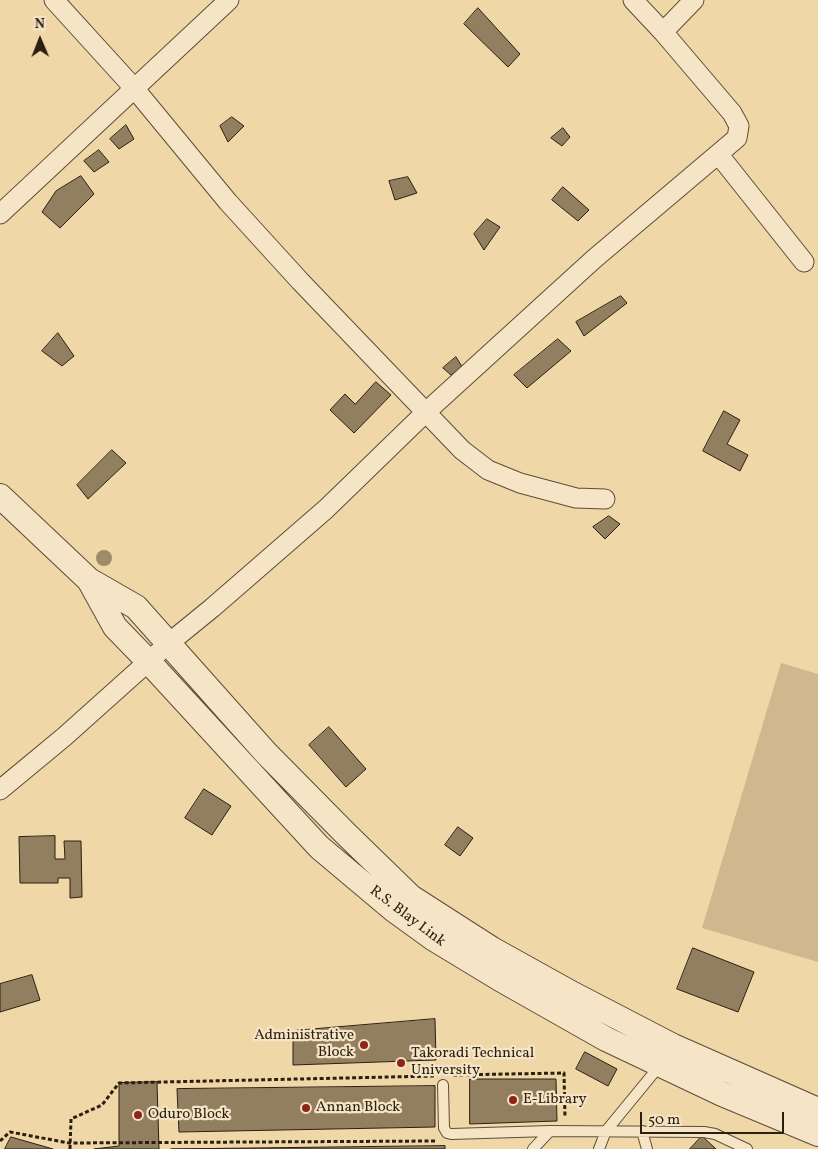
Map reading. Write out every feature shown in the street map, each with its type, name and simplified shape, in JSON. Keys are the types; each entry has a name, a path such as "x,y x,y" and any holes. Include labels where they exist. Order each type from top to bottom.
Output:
{"street":[{"path":"54,0 134,88 228,202 300,281 462,450 488,470 520,483 576,498 605,499"},
{"path":"0,214 229,0"},
{"path":"0,790 64,737 148,661 326,509 426,412 594,259 737,138 739,126 732,113 633,0"},
{"path":"663,32 694,0"},
{"path":"719,155 804,262"},
{"name":"R.S. Blay Link","path":"0,496 88,580 136,607 266,753 412,897 492,948 573,994 722,1094 818,1134"},
{"name":"R.S. Blay Link","path":"88,580 115,627 319,847 394,910 434,939 606,1039 667,1056 818,1110"}],"lane":[{"path":"599,1149 606,1132 667,1056"},
{"path":"444,1080 444,1128 447,1133 451,1134 704,1132 715,1134 747,1149"},
{"path":"642,1131 647,1149"},
{"path":"533,1149 550,1132"}],"path":[{"path":"444,1080 564,1073 565,1132"},
{"path":"70,1149 71,1119 102,1105 119,1083 435,1076"},
{"path":"0,1141 10,1132 69,1143 437,1141 451,1134"}],"shaded area":[{"path":"781,663 818,674 818,962 702,928"}],"building":[{"path":"478,8 520,54 508,67 464,24"},
{"path":"232,117 244,126 228,142 220,126"},
{"path":"126,125 134,139 119,149 110,139"},
{"path":"563,128 570,137 562,146 551,138"},
{"path":"99,150 109,162 94,172 84,161"},
{"path":"81,176 94,194 60,228 42,212 56,191"},
{"path":"408,177 417,193 395,200 389,181"},
{"path":"563,187 589,210 578,221 552,200"},
{"path":"487,219 500,227 484,250 474,234"},
{"path":"621,296 627,303 584,336 576,322"},
{"path":"58,333 74,356 62,366 42,351"},
{"path":"558,339 571,351 527,388 514,375"},
{"path":"456,357 463,368 451,375 443,368"},
{"path":"376,382 391,395 354,433 330,410 345,394 355,404"},
{"path":"724,411 740,420 727,444 748,455 740,471 703,451"},
{"path":"112,450 126,463 88,499 77,485"},
{"path":"609,516 620,524 605,539 593,527"},
{"path":"329,727 366,769 346,787 309,745"},
{"path":"204,789 231,806 212,835 185,818"},
{"path":"458,827 473,838 460,856 445,845"},
{"path":"55,836 55,859 65,859 64,841 81,841 82,897 70,898 70,878 58,878 58,883 20,883 19,837"},
{"path":"693,948 754,972 738,1012 677,989"},
{"path":"32,975 40,1000 0,1012 0,984"},
{"name":"Administrative Block","path":"435,1019 436,1060 293,1065 293,1031"},
{"path":"585,1052 617,1069 608,1086 576,1069"},
{"name":"E-Library","path":"470,1079 556,1079 557,1121 470,1124"},
{"name":"Oduro Block","path":"157,1082 159,1149 94,1149 119,1146 119,1083"},
{"name":"Annan Block","path":"435,1086 435,1127 179,1132 177,1089"},
{"path":"702,1136 716,1149 690,1149"},
{"path":"11,1137 53,1149 5,1149"},
{"name":"Oduro Block","path":"445,1146 445,1149 171,1149"}],"place":[{"name":"Administrative Block","path":"364,1045"},
{"name":"Takoradi Technical University","path":"401,1063"},
{"name":"E-Library","path":"513,1100"},
{"name":"Annan Block","path":"306,1108"},
{"name":"Oduro Block","path":"138,1115"}]}
